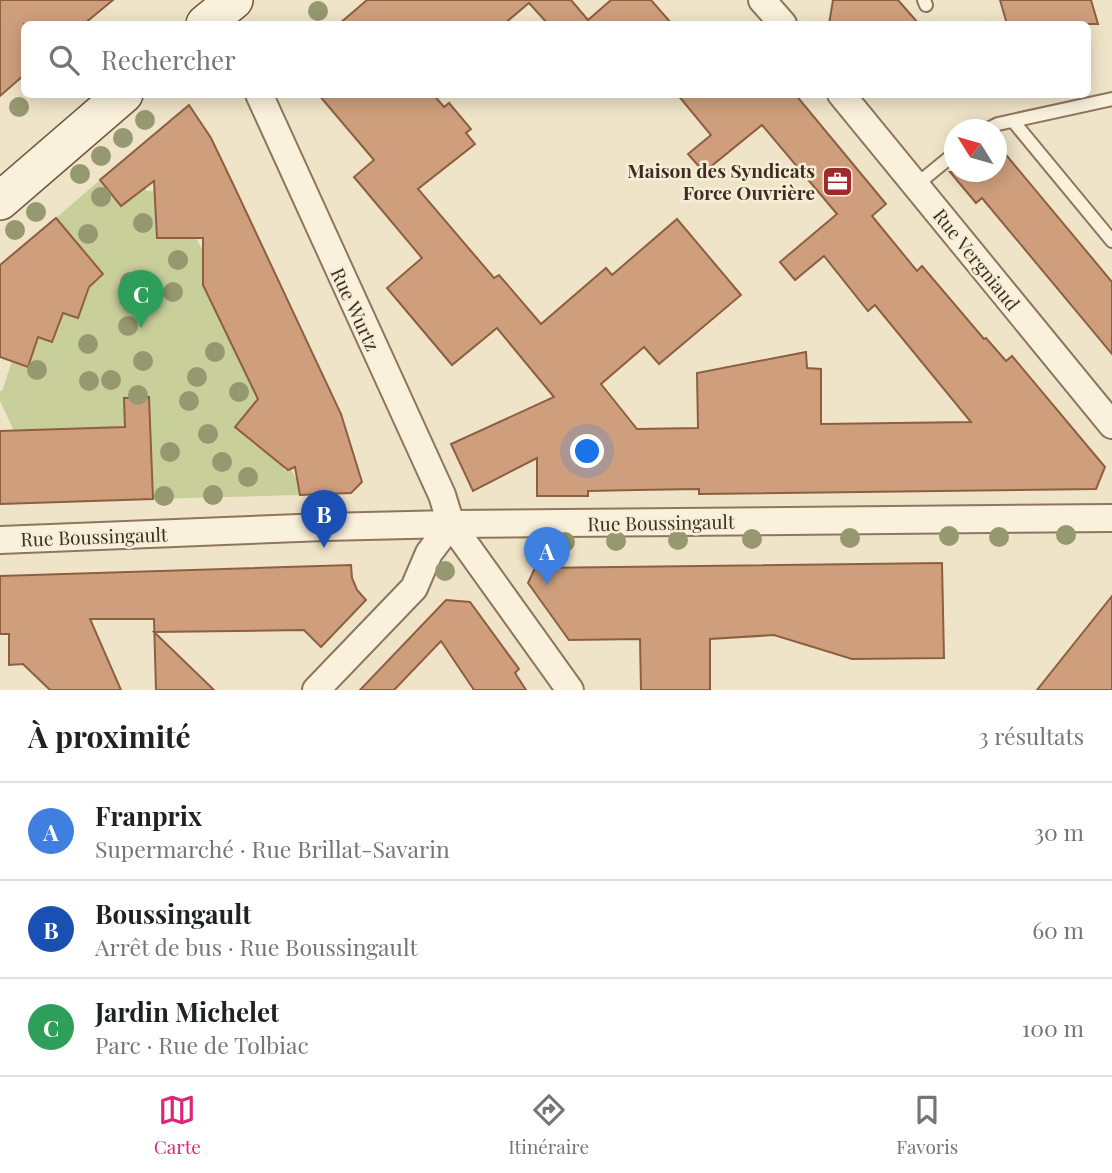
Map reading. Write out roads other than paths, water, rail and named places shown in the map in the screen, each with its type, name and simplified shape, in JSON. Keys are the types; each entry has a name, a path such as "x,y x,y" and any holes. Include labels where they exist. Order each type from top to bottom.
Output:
{"main road":[{"path":"0,201 119,98"}],"street":[{"path":"762,0 780,21"},
{"name":"Rue Wurtz","path":"261,98 442,495 451,524 570,690"},
{"name":"Rue Vergniaud","path":"844,98 1112,425"},
{"name":"Rue Boussingault","path":"0,540 451,524 1112,518"},
{"path":"316,690 414,588 429,553 451,524"}],"lane":[{"path":"1007,123 1112,99"},
{"path":"1013,121 1112,241"},
{"path":"916,185 944,162"}],"place":[{"name":"Maison des Syndicats Force Ouvrière","path":"838,181"},
{"name":"Jardin Michelet","path":"141,328"},
{"name":"Boussingault","path":"324,548"},
{"name":"Franprix","path":"547,585"}]}
